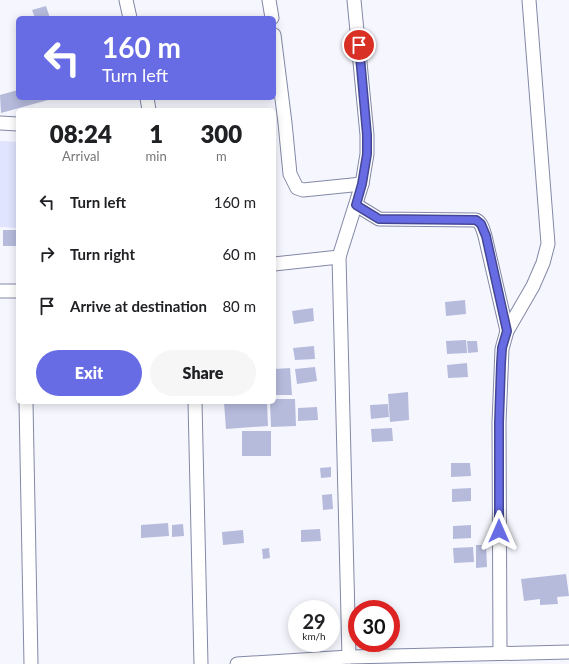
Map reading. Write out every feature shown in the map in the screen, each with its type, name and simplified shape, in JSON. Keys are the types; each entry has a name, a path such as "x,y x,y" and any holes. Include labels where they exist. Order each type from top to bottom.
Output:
{"street":[{"path":"126,0 130,16"},
{"path":"270,0 272,16"},
{"path":"349,657 339,257 362,184 367,154 367,135 354,0"},
{"path":"500,653 499,423 502,348 507,331 533,286 543,263 548,244 529,0"},
{"path":"276,51 290,174 297,188 303,190 362,184"},
{"path":"0,123 16,124"},
{"path":"356,205 379,219 476,220 479,222 486,236 507,331"},
{"path":"276,264 339,257"},
{"path":"0,291 16,291"},
{"path":"26,404 31,664"},
{"path":"196,404 201,664"},
{"path":"237,664 349,657 500,653 538,659 569,652"}],"shaded area":[{"path":"0,141 16,142 16,228 0,227"}],"building":[{"path":"46,6 49,16 34,16 32,10"},
{"path":"16,91 16,100 48,100 1,113 0,95"},
{"path":"3,230 16,230 16,246 3,246"},
{"path":"465,300 466,314 446,316 445,302"},
{"path":"313,308 314,321 294,324 292,311"},
{"path":"466,340 467,353 447,354 446,341"},
{"path":"467,341 477,341 478,352 468,353"},
{"path":"314,346 315,359 295,360 293,348"},
{"path":"467,363 468,377 448,378 447,365"},
{"path":"315,367 317,381 297,384 295,369"},
{"path":"290,368 292,395 276,395 276,369"},
{"path":"408,392 409,420 390,422 388,394"},
{"path":"276,399 295,399 296,426 271,427 270,404 276,404"},
{"path":"224,404 267,404 268,426 226,429"},
{"path":"388,404 389,417 371,419 370,405"},
{"path":"317,407 318,420 298,421 298,408"},
{"path":"392,428 393,441 372,442 371,429"},
{"path":"242,431 271,431 271,456 242,456"},
{"path":"451,463 470,463 471,476 451,477"},
{"path":"331,467 331,477 321,478 320,468"},
{"path":"471,488 471,501 452,502 452,489"},
{"path":"332,494 333,509 323,510 322,495"},
{"path":"168,523 169,536 141,538 141,525"},
{"path":"183,524 184,536 172,537 172,525"},
{"path":"471,525 471,538 453,539 453,526"},
{"path":"320,529 321,541 301,542 301,530"},
{"path":"243,530 244,543 223,545 222,532"},
{"path":"476,545 486,545 487,567 476,568"},
{"path":"473,547 474,562 454,563 453,548"},
{"path":"269,548 270,558 263,559 262,549"},
{"path":"566,574 569,596 557,597 558,604 540,605 540,599 524,601 521,579"}],"route":[{"path":"359,45 367,135 367,154 362,184 356,205 379,219 476,220 481,224 486,236 507,331 502,348 501,364 499,423 499,531"}]}
